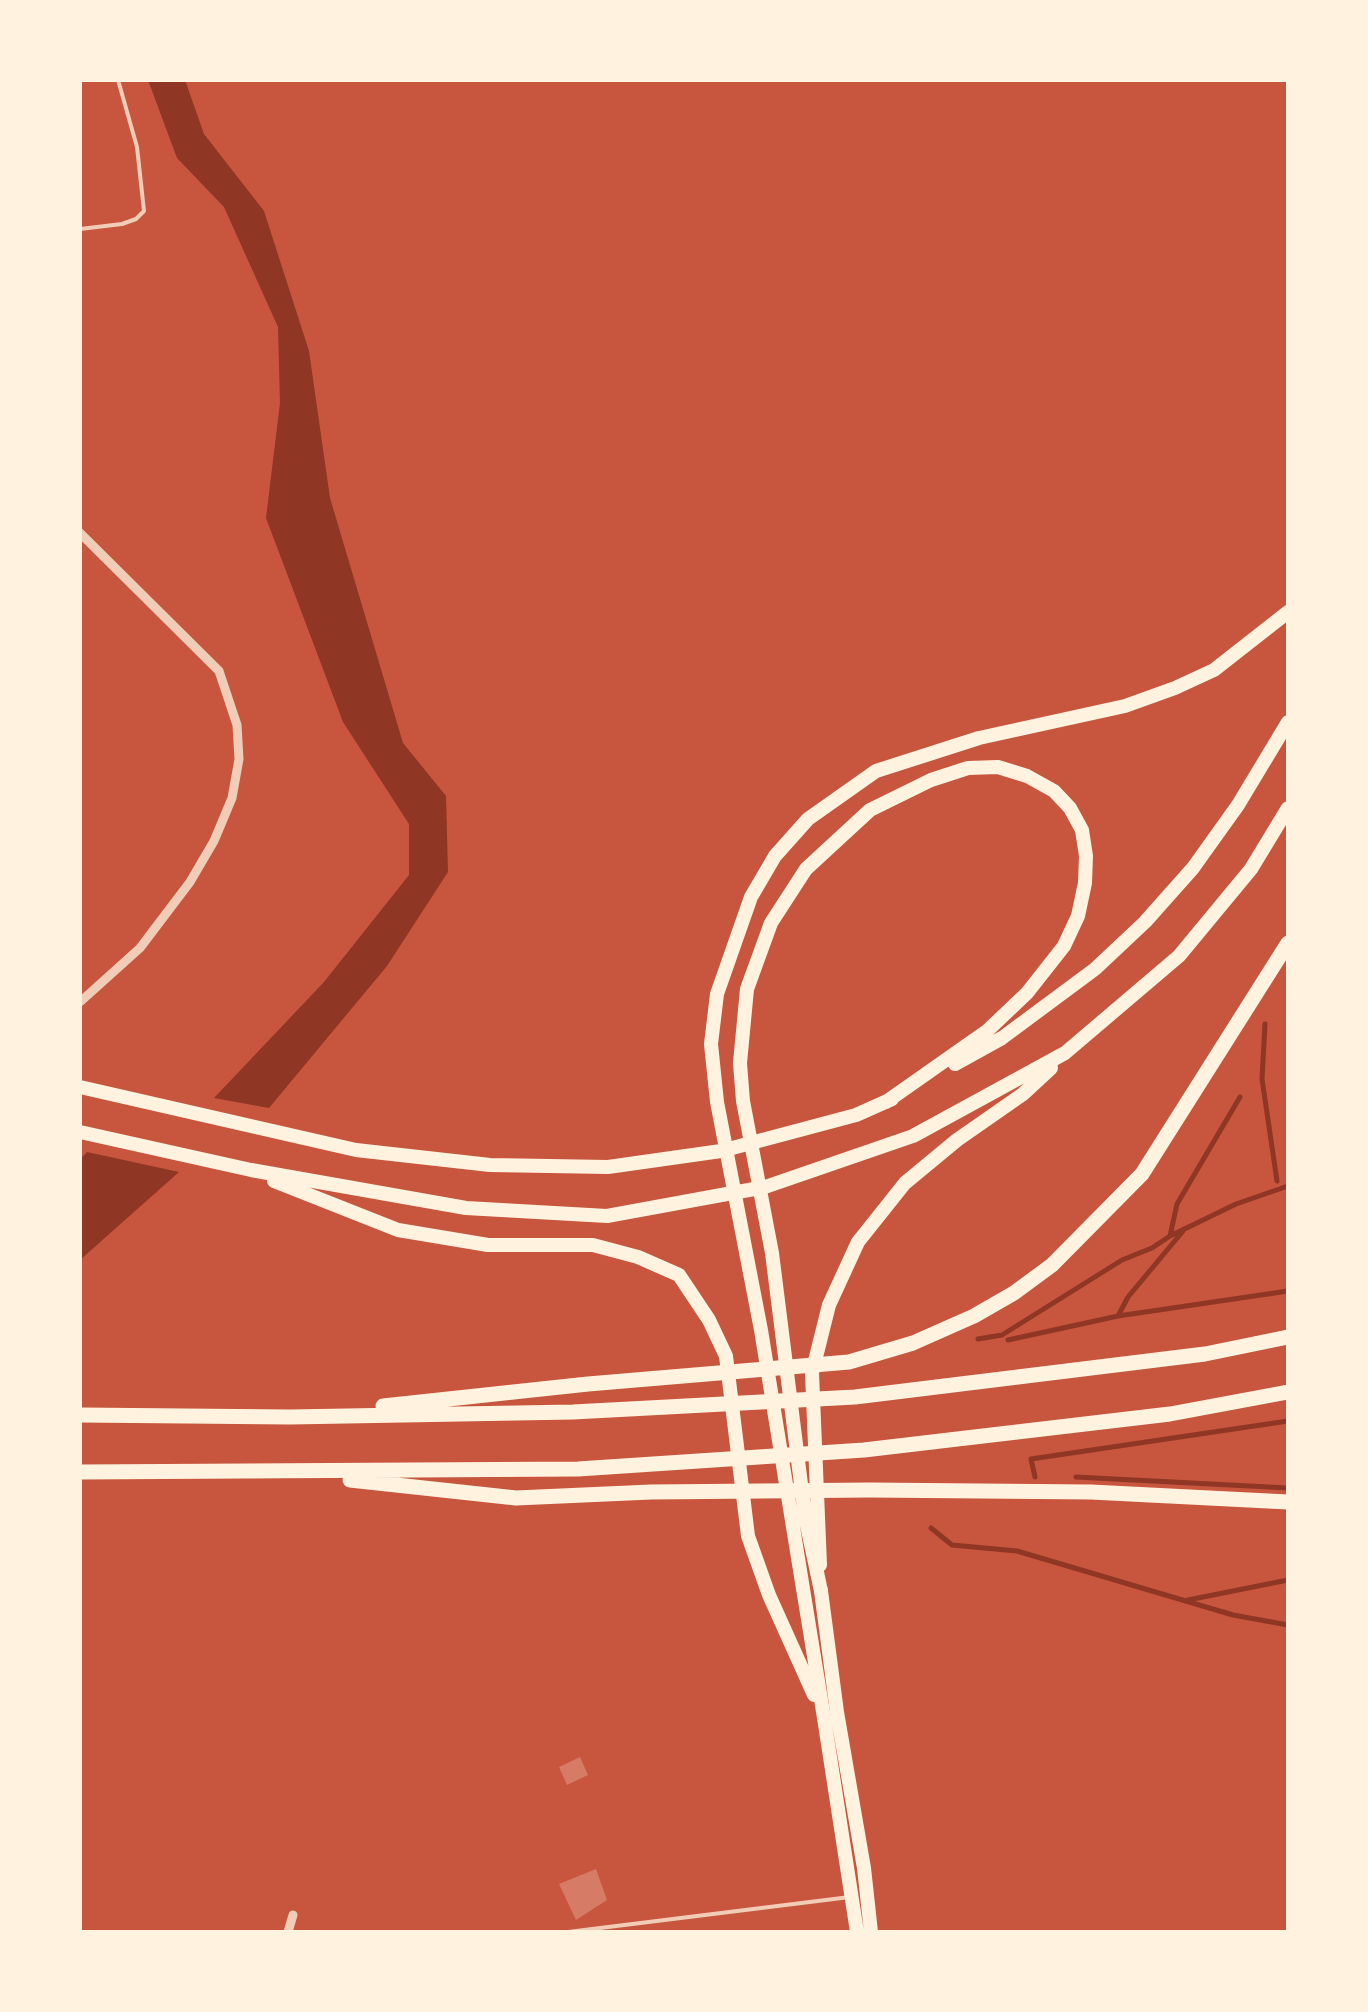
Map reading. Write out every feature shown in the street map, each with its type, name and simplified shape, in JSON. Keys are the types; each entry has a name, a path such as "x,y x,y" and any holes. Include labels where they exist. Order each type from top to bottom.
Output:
{"highway":[{"path":"290,1417 588,1384 850,1362 912,1343 974,1316 1014,1294 1052,1265 1142,1174 1288,943"},
{"path":"80,1416 573,1412 855,1397 1205,1354 1288,1337"},
{"path":"80,1472 578,1468 864,1450 1170,1414 1288,1392"},
{"path":"286,1473 516,1498 870,1490 1091,1492 1288,1502"}],"main road":[{"path":"857,1932 747,1258 717,1102 710,1044 726,963 751,897 775,856 808,819 876,770 979,738 1126,706 1174,688 1214,670 1288,612"},
{"path":"80,1087 356,1150 490,1165 608,1166 720,1150 856,1115 1002,1038 1095,969 1146,922 1194,868 1288,722"},
{"path":"870,1932 821,1591 808,1532 772,1253 743,1100 740,1063 747,988 771,923 806,870 870,810 931,780 968,768 998,766 1027,776 1054,791 1070,808 1082,830 1085,883 1078,916 1064,946 1027,993 986,1031 886,1102"},
{"path":"821,1591 812,1372 828,1306 858,1242 905,1183 956,1140 1023,1094 1179,956 1251,869 1288,808"},
{"path":"80,1132 251,1170 466,1208 607,1216 764,1188 912,1136 1066,1053"},
{"path":"251,1170 398,1230 488,1245 593,1245 638,1257 679,1275 710,1320 726,1356 748,1536 769,1595 824,1718"}],"street":[{"path":"80,533 219,671 238,725 239,759 232,798 190,882 140,948 80,1002"},
{"path":"288,1932 293,1915"}],"lane":[{"path":"80,229 122,224 144,211 138,147 118,80"},
{"path":"568,1932 854,1896"}],"shaded area":[{"path":"148,80 185,80 204,134 264,211 309,351 330,498 403,743 446,796 448,872 387,966 269,1108 214,1098 324,982 409,875 409,824 343,722 266,518 280,403 278,327 224,207 177,158"},
{"path":"87,1152 179,1172 80,1260 80,1159"}],"building":[{"path":"580,1757 588,1775 567,1785 559,1767"},
{"path":"596,1869 607,1900 576,1920 559,1884"}],"waterway":[{"path":"1265,1024 1262,1079 1277,1181"},
{"path":"1170,1236 1177,1204 1240,1097"},
{"path":"978,1339 1002,1335 1122,1260 1170,1236 1236,1204 1288,1186"},
{"path":"1118,1316 1128,1297 1183,1231"},
{"path":"1008,1340 1118,1316 1288,1291"},
{"path":"1035,1477 1031,1459 1288,1421"},
{"path":"1076,1477 1288,1488"},
{"path":"931,1528 952,1545 1017,1551 1233,1615 1288,1625"},
{"path":"1188,1600 1288,1580"}]}
